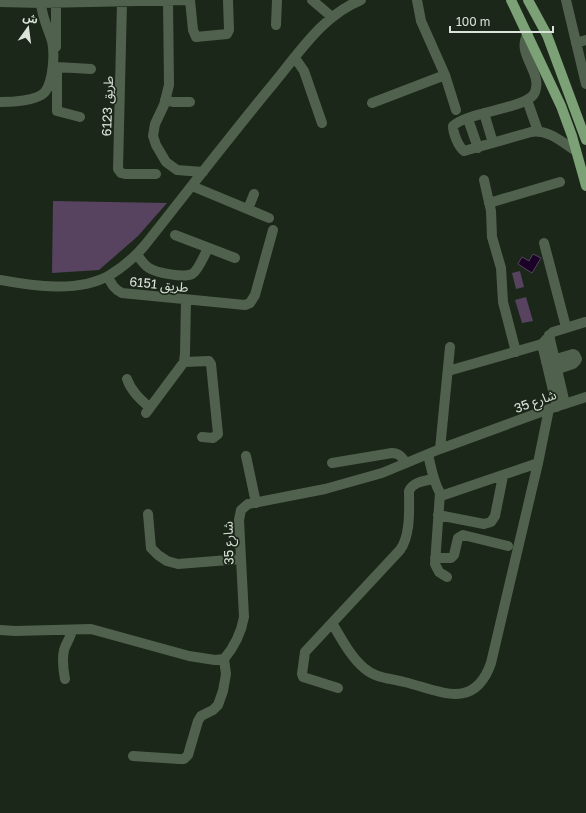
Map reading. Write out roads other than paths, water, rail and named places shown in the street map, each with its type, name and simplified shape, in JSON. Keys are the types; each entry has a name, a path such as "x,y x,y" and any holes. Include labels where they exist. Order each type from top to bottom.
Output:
{"main road":[{"path":"511,0 561,106 586,186"},
{"path":"528,0 547,35 586,140"}],"street":[{"path":"0,2 56,3 189,0 193,30 196,37 227,34 229,30 228,0"},
{"path":"276,25 277,0"},
{"path":"312,0 332,17"},
{"path":"0,280 45,287 68,286 90,282 108,276 122,267 145,245 246,117 316,33 332,17 346,7 361,0"},
{"path":"417,0 423,26 444,75 456,110"},
{"path":"566,0 586,84"},
{"path":"168,1 169,85 165,100 155,124 153,136 156,146 166,162 177,170 203,172"},
{"name":"طريق 6123","path":"122,2 118,169 121,173 125,174 156,174"},
{"path":"0,102 16,102 38,97 45,92 52,74 52,42 44,22 41,3"},
{"path":"56,3 57,111 80,117"},
{"path":"528,34 524,43 524,49 537,81 535,92 532,97 524,102 455,124 453,129 462,150 466,151 534,132 551,135 576,151"},
{"path":"576,43 586,40"},
{"path":"295,58 304,71 322,123"},
{"path":"57,68 91,69"},
{"path":"372,103 444,75"},
{"path":"165,100 174,102 190,102"},
{"path":"524,102 534,132"},
{"path":"484,114 493,143"},
{"path":"468,119 478,148"},
{"path":"484,180 489,203 492,237 503,278 503,302 516,352"},
{"path":"489,203 560,182"},
{"path":"192,186 269,218"},
{"path":"248,209 254,194"},
{"name":"طريق 6151","path":"108,276 112,285 122,294 241,305 250,303 255,295 273,230"},
{"path":"175,235 235,258"},
{"path":"544,242 566,328"},
{"path":"137,254 148,268 167,273 186,275 192,274 196,271 208,248"},
{"path":"127,379 134,393 148,410 184,362 186,300"},
{"path":"448,371 542,344 553,332 584,322"},
{"path":"332,623 346,647 357,661 370,672 378,676 403,681 448,694 461,694 480,683 487,674 538,463 557,407 549,335"},
{"path":"542,344 552,366"},
{"path":"440,449 450,347"},
{"path":"184,362 207,361 211,364 218,434 213,438 202,437"},
{"name":"شارع 35","path":"224,659 238,640 244,617 239,520 241,510 248,504 348,483 382,473 440,449 586,397"},
{"path":"332,463 396,453 402,457 406,463"},
{"path":"424,455 432,470 433,479 440,493 435,564 437,570 447,577"},
{"path":"246,456 256,503"},
{"path":"440,493 446,495 538,463"},
{"path":"438,515 484,524 491,522 495,516 503,476"},
{"path":"338,688 303,677 302,674 305,652 403,547 407,535 410,487 417,483 433,479"},
{"path":"148,514 151,548 167,561 178,564 241,559"},
{"path":"435,558 451,558 458,538 463,535 508,546"},
{"path":"0,630 91,629 189,656 215,660 224,659 226,674 223,691 218,705 213,710 201,716 198,721 188,755 184,759 133,756"},
{"path":"65,679 62,665 64,650 72,635 72,630"}]}
